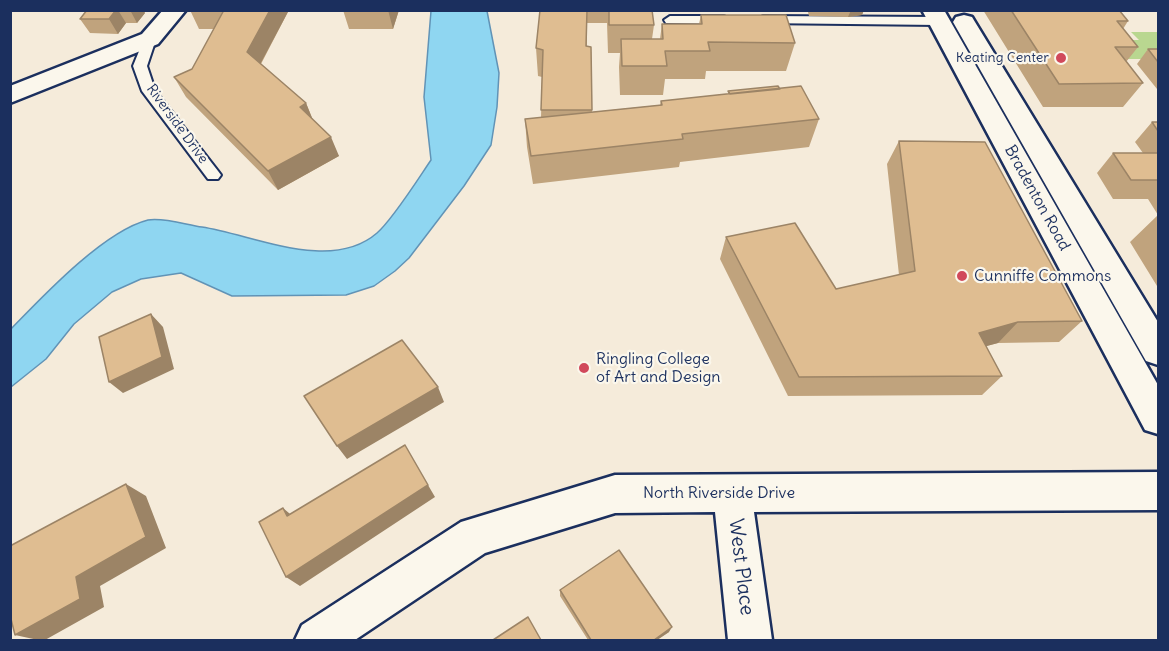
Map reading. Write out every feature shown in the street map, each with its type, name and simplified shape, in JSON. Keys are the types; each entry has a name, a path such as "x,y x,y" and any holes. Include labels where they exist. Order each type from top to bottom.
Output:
{"street":[{"name":"Riverside Drive","path":"10,95 150,39 175,10"},
{"name":"Bradenton Road","path":"943,14 1158,351"},
{"name":"Bradenton Road","path":"943,14 1158,418"},
{"name":"North Riverside Drive","path":"317,640 475,536 615,494 1158,491"},
{"name":"West Place","path":"732,493 750,640"}],"lane":[{"path":"670,20 943,14"},
{"name":"Riverside Drive","path":"150,39 140,66 149,90 213,174"}],"green space":[{"path":"1131,32 1158,32 1158,59 1113,59 1111,40 1139,40"}],"water":[{"path":"431,11 487,11 499,73 497,107 491,145 464,186 409,258 395,271 374,286 346,295 232,296 181,273 141,279 112,292 74,324 46,359 11,387 11,329 75,266 131,226 154,219 168,220 268,243 315,251 338,250 358,245 377,233 398,209 431,160 424,97"}],"building":[{"path":"87,10 116,10 109,19 80,19"},
{"path":"224,10 270,10 247,52 306,103 300,107 331,137 268,171 174,77 192,69"},
{"path":"540,10 587,10 586,46 591,47 592,110 541,110 543,50 536,48"},
{"path":"609,10 652,10 654,25 609,25"},
{"path":"1011,10 1119,10 1128,21 1117,21 1138,47 1115,47 1143,83 1059,84"},
{"path":"701,15 786,15 795,43 708,42 710,51 665,51 667,66 622,66 621,39 663,39 662,24 702,24"},
{"path":"1148,49 1158,49 1158,62"},
{"path":"778,86 780,89 730,94 728,91"},
{"path":"801,86 819,119 682,134 683,139 531,156 525,119 662,105 661,101"},
{"path":"1152,122 1158,122 1158,131"},
{"name":"Cunniffe Commons","path":"899,141 985,142 1082,321 1018,322 979,333 1002,376 799,377 726,237 795,223 836,289 915,271"},
{"path":"1113,153 1158,153 1158,180 1131,180"},
{"path":"151,314 162,357 109,382 99,337"},
{"path":"402,340 438,387 337,446 304,396"},
{"path":"405,445 428,485 286,577 259,522 283,508 287,516"},
{"path":"126,484 146,537 76,577 80,599 15,635 10,615 10,546"},
{"path":"619,550 672,627 654,640 591,640 560,590"},
{"path":"528,617 541,640 493,640"}],"place":[{"name":"Keating Center","path":"1061,58"},
{"name":"Cunniffe Commons","path":"962,276"},
{"name":"Ringling College of Art and Design","path":"584,368"}]}
